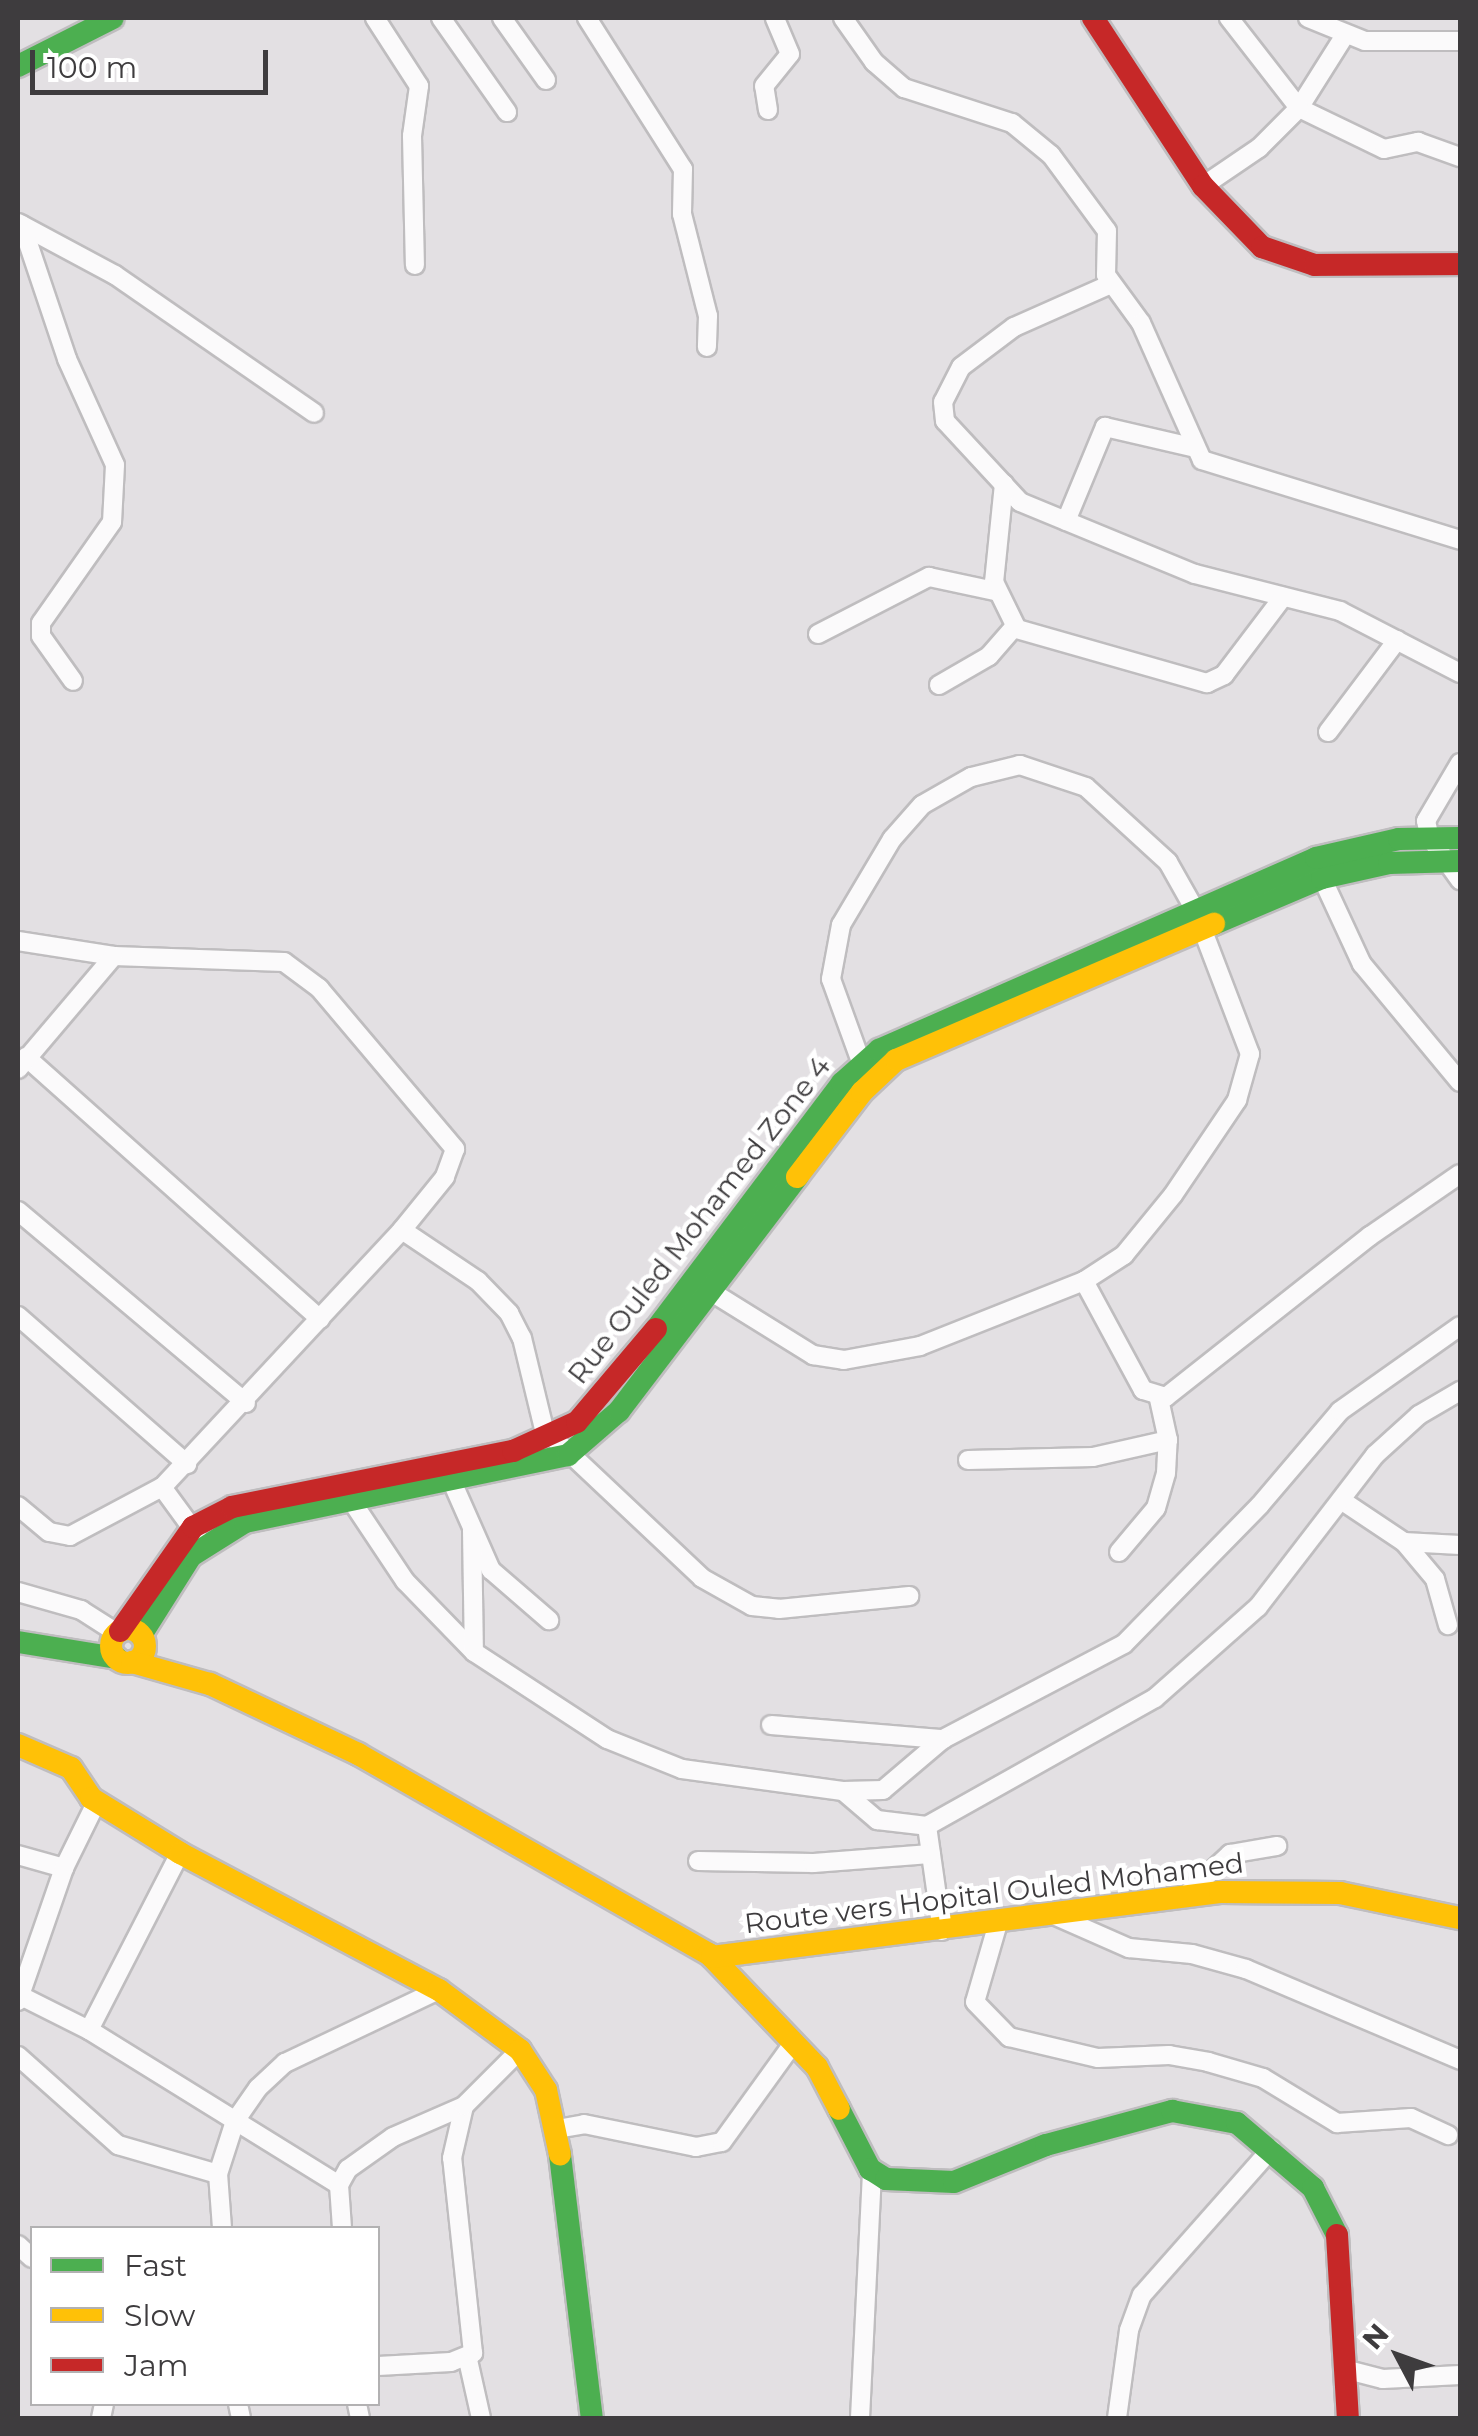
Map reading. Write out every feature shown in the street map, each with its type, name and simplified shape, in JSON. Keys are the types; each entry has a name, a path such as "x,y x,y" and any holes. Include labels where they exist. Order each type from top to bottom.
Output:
{"street":[{"path":"18,66 113,18"},
{"path":"376,18 418,86 412,136 415,264"},
{"path":"441,18 506,112"},
{"path":"502,18 546,80"},
{"path":"587,18 683,169 682,214 708,316 707,347"},
{"path":"768,110 764,86 790,54 774,18"},
{"path":"843,18 874,62 904,88 1012,123 1038,142 1107,231 1103,264 1111,284 1141,323 1183,408 1202,460 1459,536"},
{"path":"1093,18 1203,186 1246,236 1285,258 1342,266 1460,264"},
{"path":"1230,18 1299,108 1384,149 1418,142 1460,157"},
{"path":"1308,18 1345,34 1407,43 1460,41"},
{"path":"1203,186 1259,148 1299,108 1345,34"},
{"path":"20,224 115,275 314,413"},
{"path":"20,224 68,359 116,465 112,522 41,623 41,636 73,682"},
{"path":"1111,284 1014,327 956,374 942,418 1020,502 1196,574 1340,611 1460,673"},
{"path":"1066,521 1105,428 1195,448"},
{"path":"1004,484 995,592 1014,628 1207,683 1224,675 1283,597"},
{"path":"818,634 928,577 995,592"},
{"path":"938,685 989,656 1014,628"},
{"path":"1328,732 1397,640"},
{"path":"1460,763 1429,810 1430,838 1453,861 1460,880"},
{"path":"703,1287 813,1354 844,1360 920,1346 1084,1281 1146,1232 1246,1081 1250,1054 1199,921 1168,862 1086,787 1020,765 971,778 910,816 841,924 831,978 865,1073"},
{"path":"1354,858 1430,838 1460,838"},
{"path":"1354,858 1453,861"},
{"name":"Rue Ouled Mohamed Zone 4","path":"1199,921 1322,878 1354,858"},
{"name":"Rue Ouled Mohamed Zone 4","path":"197,1536 261,1518 452,1484 560,1447 619,1411 703,1287 865,1073 1199,921 1354,858"},
{"path":"1322,878 1362,964 1460,1082"},
{"path":"18,941 114,956 234,956 284,962 305,974 455,1149 445,1178 402,1230 246,1403 162,1487 70,1536 50,1532 18,1506"},
{"path":"114,956 22,1063 320,1319"},
{"path":"1158,1399 1184,1386 1370,1236 1460,1174"},
{"path":"18,1211 246,1403"},
{"path":"402,1230 478,1281 509,1313 560,1447 675,1558 752,1606 812,1610 908,1596"},
{"path":"1084,1281 1143,1390 1158,1399 1168,1440 1156,1508 1119,1552"},
{"path":"18,1316 187,1464"},
{"path":"354,1503 405,1581 474,1652 556,1710 644,1757 682,1770 842,1791 883,1790 942,1739 1124,1644 1340,1411 1460,1326"},
{"path":"842,1791 877,1820 928,1826 1189,1672 1258,1607 1341,1500 1419,1414 1460,1391"},
{"path":"968,1460 1093,1458 1168,1440"},
{"name":"Rue Ouled Mohamed Zone 4","path":"197,1536 265,1496 560,1447"},
{"path":"452,1484 491,1570 550,1620"},
{"path":"127,1642 197,1536 162,1487"},
{"path":"1341,1500 1404,1542 1434,1580 1448,1625"},
{"path":"472,1530 474,1652"},
{"path":"1404,1542 1460,1545"},
{"path":"18,1592 81,1610 186,1676 358,1754 712,1957 794,2042 843,2108 872,2172 860,2418"},
{"path":"18,1642 68,1648 127,1642"},
{"path":"771,1725 942,1739"},
{"path":"18,1745 71,1768 96,1801 180,1852 440,1990 520,2050 546,2090 557,2129 592,2418"},
{"path":"96,1801 64,1868 18,1998 89,2030 339,2186"},
{"path":"928,1826 942,1931"},
{"path":"1184,1896 1230,1854 1277,1846"},
{"path":"89,2030 180,1852"},
{"path":"698,1861 813,1863 931,1854"},
{"path":"18,1855 64,1868"},
{"name":"Route vers Hopital Ouled Mohamed","path":"712,1957 942,1931 1184,1896 1340,1893 1460,1918"},
{"path":"1056,1916 1129,1948 1192,1954 1246,1969 1460,2060"},
{"path":"998,1922 975,2002 1010,2037 1098,2058 1169,2055 1208,2062 1263,2078 1337,2123 1410,2118 1448,2135"},
{"path":"222,2226 218,2174 235,2120 284,2063 440,1990"},
{"path":"557,2129 584,2124 696,2147 722,2142 794,2042"},
{"path":"342,2226 339,2186 362,2155 464,2106 520,2050"},
{"path":"18,2056 118,2145 218,2174"},
{"path":"464,2106 452,2158 472,2338 468,2360 481,2418"},
{"path":"872,2172 899,2182 954,2182 1046,2145 1182,2110 1237,2123 1314,2188 1338,2238 1348,2418"},
{"path":"1117,2418 1129,2330 1142,2295 1271,2148"},
{"path":"380,2366 468,2360"},
{"path":"1344,2369 1383,2379 1460,2375"}],"traffic: fast":[{"path":"18,66 113,18"},
{"path":"656,1329 842,1083 879,1050 1316,858 1399,839 1460,838"},
{"path":"1214,924 1322,878 1389,863 1460,861"},
{"path":"141,1635 191,1556 245,1522 568,1455 619,1411 797,1177"},
{"path":"18,1642 117,1658"},
{"path":"839,2109 870,2169 886,2179 954,2182 1046,2145 1172,2111 1237,2123 1313,2188 1337,2235"},
{"path":"560,2155 592,2418"}],"traffic: slow":[{"path":"797,1177 862,1092 896,1060 1214,924"},
{"path":"128,1629 140,1634 145,1646 140,1658 128,1663 116,1658 111,1646 116,1634 128,1629"},
{"path":"132,1662 210,1684 358,1754 709,1954 817,2067 839,2109"},
{"path":"18,1745 71,1768 91,1798 180,1853 439,1990 520,2050 546,2090 560,2155"},
{"path":"712,1957 1220,1892 1340,1893 1460,1918"}],"traffic: jam":[{"path":"1093,18 1203,186 1262,247 1315,265 1460,264"},
{"path":"120,1631 193,1527 232,1507 513,1451 577,1422 656,1329"},
{"path":"1337,2235 1348,2418"}]}
